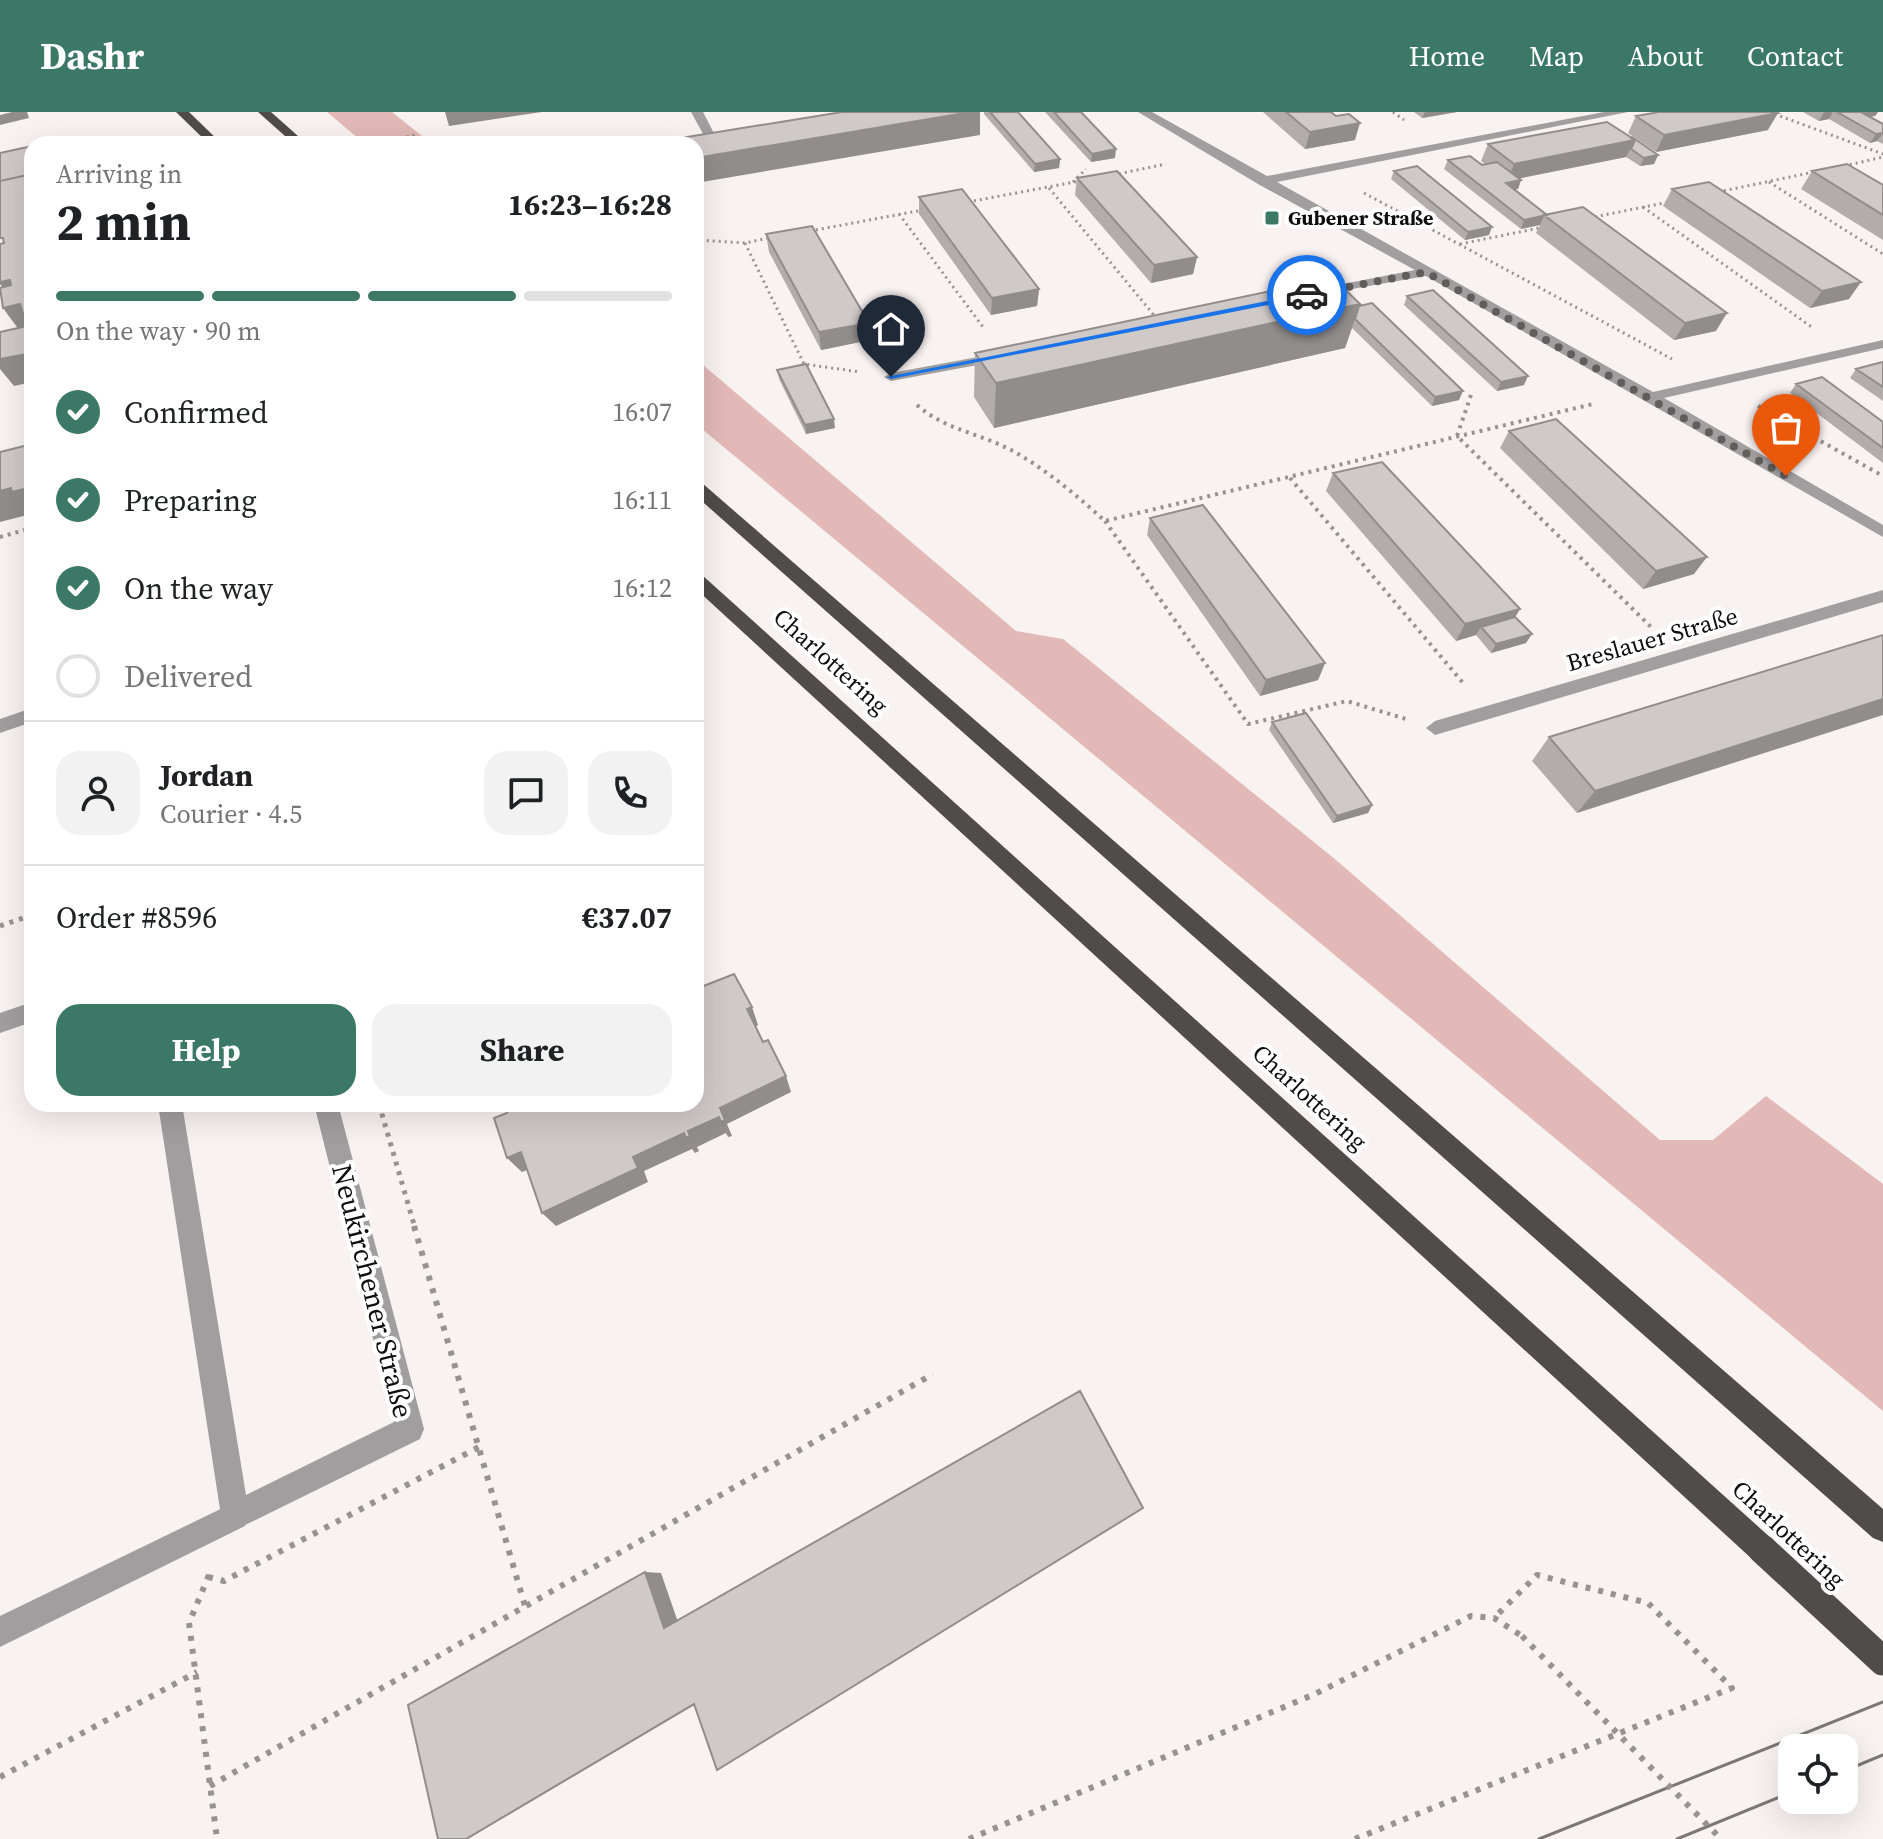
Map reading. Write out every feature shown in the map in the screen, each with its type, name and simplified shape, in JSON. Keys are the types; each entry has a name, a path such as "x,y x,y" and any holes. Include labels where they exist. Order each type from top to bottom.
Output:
{"highway":[{"path":"179,112 207,136"},
{"path":"264,112 292,136"},
{"name":"Charlottering","path":"704,494 1883,1528"},
{"name":"Charlottering","path":"704,586 1883,1661"}],"street":[{"path":"697,112 711,139"},
{"path":"1144,112 1883,532"},
{"path":"1262,181 1622,112"},
{"path":"704,140 726,137"},
{"path":"1298,297 1426,272"},
{"path":"1646,395 1883,344"},
{"path":"891,377 1021,353"},
{"name":"Breslauer Straße","path":"1435,728 1883,596"},
{"path":"0,726 24,718"},
{"path":"0,1023 24,1015"},
{"path":"171,1112 235,1516"},
{"name":"Neukirchener Straße","path":"0,1632 410,1429 328,1112"}],"path":[{"path":"1769,112 1883,156"},
{"path":"1100,177 1214,154"},
{"path":"1840,166 1883,156"},
{"path":"1072,183 1086,169"},
{"path":"1322,170 1883,476"},
{"path":"1713,193 1826,170"},
{"path":"959,204 1086,180"},
{"path":"1769,182 1883,254"},
{"path":"1049,188 1161,324"},
{"path":"1583,219 1671,201"},
{"path":"1643,207 1847,352"},
{"path":"807,231 929,209"},
{"path":"899,214 1005,356"},
{"path":"1459,245 1553,225"},
{"path":"704,240 745,243 776,237"},
{"path":"745,243 804,364 891,377 933,421 1009,448 1063,483 1105,521 1248,724 1347,701 1435,728"},
{"path":"1457,436 1471,395"},
{"path":"1105,521 1457,436 1646,395"},
{"path":"1457,436 1680,656"},
{"path":"1290,478 1488,712"},
{"path":"0,537 24,530"},
{"path":"0,926 24,918"},
{"path":"381,1112 525,1607"},
{"path":"210,1786 933,1374"},
{"path":"208,1577 224,1581 479,1447"},
{"path":"217,1839 189,1623 235,1516"},
{"path":"1355,1839 1732,1688 1648,1603 1537,1575 1494,1618"},
{"path":"969,1839 1315,1694 1471,1616 1494,1618 1522,1636 1721,1839"},
{"path":"0,1777 197,1672"}],"shaded area":[{"path":"327,112 392,112 422,136 356,136"},
{"path":"704,366 1016,631 1063,639 1336,860 1660,1140 1713,1140 1766,1096 1883,1184 1883,1411 704,431"}],"building":[{"path":"842,112 971,112 704,157 704,136 693,136"},
{"path":"990,112 1018,112 1060,159 1035,164"},
{"path":"1054,112 1081,112 1116,149 1092,154"},
{"path":"1286,112 1331,112 1336,116 1349,114 1360,123 1310,132"},
{"path":"1659,112 1778,113 1664,135 1636,116"},
{"path":"1837,112 1861,112 1883,124 1883,133 1876,134"},
{"path":"1607,122 1635,140 1514,164 1488,144"},
{"path":"1632,137 1658,155 1644,158 1631,149 1635,140"},
{"path":"24,148 24,176 0,181 0,153"},
{"path":"1470,156 1482,165 1497,162 1521,180 1506,183 1547,215 1524,220 1448,160"},
{"path":"1847,164 1883,185 1883,215 1812,171"},
{"path":"1417,166 1492,227 1468,232 1394,171"},
{"path":"1117,171 1197,257 1154,265 1077,178"},
{"path":"24,176 24,317 20,304 3,308 0,288 11,285 10,280 0,282 0,244 4,243 0,238 0,181"},
{"path":"1709,182 1861,282 1822,291 1672,189"},
{"path":"962,189 1039,289 992,298 919,197"},
{"path":"1583,207 1727,313 1685,323 1544,215"},
{"path":"812,226 869,323 819,332 766,234"},
{"path":"1333,278 1360,304 996,383 975,353"},
{"path":"1433,290 1528,376 1501,382 1407,296"},
{"path":"1372,303 1463,391 1435,397 1355,319 1359,306"},
{"path":"24,327 24,354 0,359 0,332"},
{"path":"1882,362 1883,387 1856,369"},
{"path":"806,364 834,419 805,425 777,370"},
{"path":"1822,377 1883,422 1883,448 1796,384"},
{"path":"1556,419 1707,557 1656,571 1509,431"},
{"path":"24,446 24,489 0,491 0,452"},
{"path":"1382,462 1520,609 1465,624 1333,473"},
{"path":"1203,505 1325,663 1266,680 1150,518"},
{"path":"1515,617 1532,634 1496,644 1481,627"},
{"path":"1883,635 1883,699 1595,791 1549,737"},
{"path":"1306,713 1372,805 1337,816 1272,722"},
{"path":"734,974 752,1007 747,1009 763,1042 768,1040 786,1076 720,1108 725,1120 721,1122 719,1117 688,1131 690,1136 686,1138 684,1133 633,1157 638,1168 542,1213 521,1152 507,1158 494,1118 507,1112 704,1112 704,986"},
{"path":"1080,1391 1143,1508 717,1770 694,1704 466,1839 438,1839 408,1705 645,1572 664,1628"}],"tram line":[{"path":"1539,1839 1883,1702"},
{"path":"1858,1765 1883,1755"},
{"path":"1677,1839 1778,1798"}],"way so far":[{"path":"1307,295 1426,272 1786,476"}],"place":[{"name":"Gubener Straße","path":"1272,218"}],"route":[{"path":"891,377 1307,295"}]}
